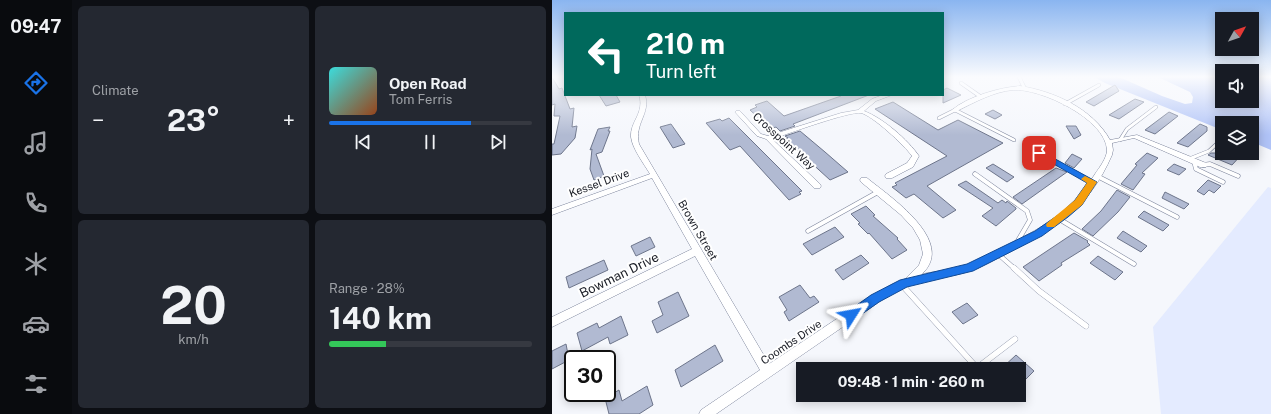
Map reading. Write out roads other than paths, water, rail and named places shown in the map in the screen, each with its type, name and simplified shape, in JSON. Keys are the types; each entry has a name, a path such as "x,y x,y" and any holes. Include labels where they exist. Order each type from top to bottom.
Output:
{"street":[{"name":"Brown Street","path":"644,96 644,106 633,132 636,144 767,372"},
{"path":"768,138 844,114 860,111 874,100 885,96"},
{"path":"1050,96 1084,114 1092,121 1109,142 1135,136 1203,165"},
{"path":"955,110 981,97"},
{"path":"860,111 882,124 916,156 910,165 889,176"},
{"name":"Crosspoint Way","path":"738,112 759,135 768,138 817,186"},
{"name":"Coombs Drive","path":"705,414 875,299 903,284 969,268 1038,234 1079,202 1110,154 1109,142"},
{"name":"Kessel Drive","path":"552,212 654,175"},
{"path":"864,180 919,229 928,246 928,257 925,267 903,284"},
{"name":"Bowman Drive","path":"552,322 698,251"}],"lane":[{"path":"1065,104 1079,96"},
{"path":"1120,140 1127,129 1156,107"},
{"path":"938,118 955,110 1014,140"},
{"path":"1026,145 1177,217"},
{"path":"1215,145 1209,151 1192,160 1196,169 1223,182"},
{"path":"1203,165 1210,164 1238,176"},
{"path":"975,174 1027,211 1030,220 1015,246"},
{"path":"808,231 878,192"},
{"path":"1059,219 1134,264"},
{"path":"998,254 1039,291 1086,326"},
{"path":"903,284 971,362"},
{"path":"986,362 1015,339"}]}
